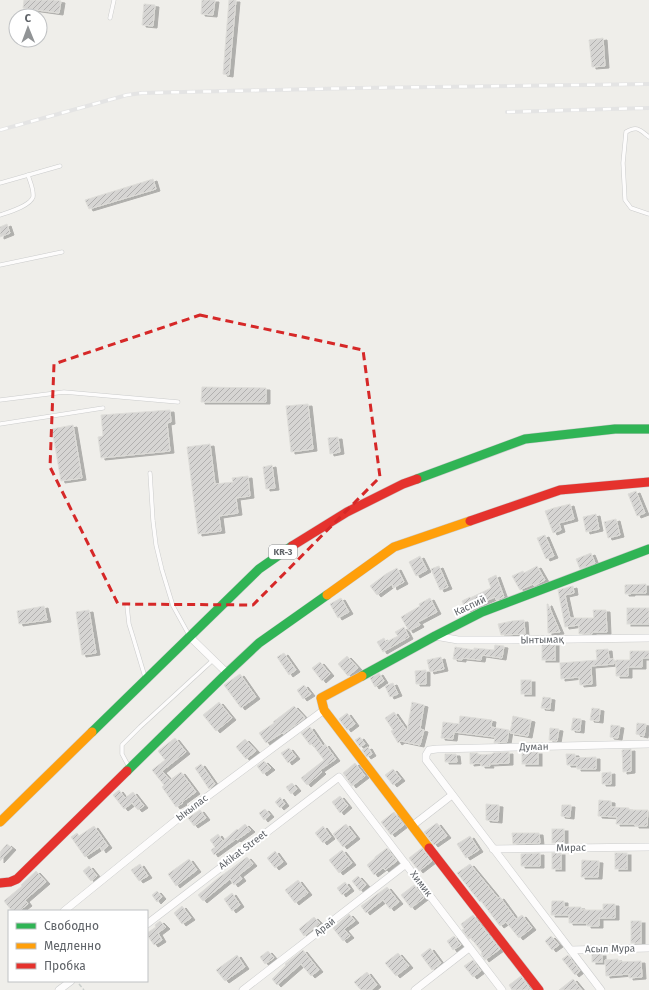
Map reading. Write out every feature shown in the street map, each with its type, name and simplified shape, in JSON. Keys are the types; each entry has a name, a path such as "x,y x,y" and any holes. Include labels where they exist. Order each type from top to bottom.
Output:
{"street":[{"name":"KR-3","path":"0,822 259,569 347,512 403,484 525,439 615,429 649,429"},
{"path":"0,883 10,882 17,879 258,643 394,547 560,490 649,482"},
{"name":"Каспий","path":"324,710 321,698 482,612 649,549"},
{"path":"190,636 227,673"},
{"name":"Ынтымақ","path":"435,636 458,640 649,638"},
{"path":"324,710 539,990"},
{"name":"Ыкылас","path":"65,910 185,813 324,710"},
{"name":"Думан","path":"452,795 426,760 426,755 429,750 649,744"},
{"name":"Химик","path":"340,777 502,990"},
{"name":"Akikat Street","path":"148,923 340,777"},
{"path":"412,826 452,795 601,990"},
{"name":"Мирас","path":"493,849 649,847"},
{"name":"Арай","path":"243,990 406,864"},
{"path":"415,990 469,948"},
{"name":"Асыл Мура","path":"571,950 649,948"},
{"path":"60,990 70,982"}],"lane":[{"path":"110,18 114,0"},
{"path":"649,137 639,128 632,128 626,132 623,162 626,200 631,208 649,214"},
{"path":"0,183 60,166"},
{"path":"0,215 15,210 30,202 33,197 33,188 28,175"},
{"path":"0,265 62,252"},
{"path":"0,400 64,392 178,402"},
{"path":"0,424 103,408"},
{"path":"150,473 153,521 157,552 174,606 190,636"},
{"path":"128,606 129,624 132,637 146,680"},
{"path":"130,768 122,754 122,746 140,726 213,660"}],"path":[{"path":"77,982 84,990"}],"highlighted area":[{"path":"200,315 363,350 380,477 253,605 118,604 50,467 54,364"}],"building":[{"path":"24,0 61,1 59,13 48,11 48,8 23,8"},
{"path":"202,0 215,0 213,15 201,14"},
{"path":"229,0 236,0 229,75 223,74"},
{"path":"144,4 155,5 153,26 142,25"},
{"path":"603,38 605,66 592,67 589,40"},
{"path":"153,179 156,189 89,209 85,200"},
{"path":"7,224 10,233 0,237 0,227"},
{"path":"202,387 266,388 266,402 201,402"},
{"path":"308,404 313,449 291,452 286,406"},
{"path":"170,410 171,422 167,423 170,451 101,458 98,437 103,436 101,415"},
{"path":"73,425 82,478 61,481 52,429"},
{"path":"338,437 340,452 330,454 328,438"},
{"path":"210,444 215,484 233,482 232,478 248,476 250,496 236,498 238,513 219,516 221,531 198,534 187,447"},
{"path":"272,465 275,488 266,489 263,467"},
{"path":"636,491 645,513 637,516 628,494"},
{"path":"570,504 574,519 559,523 561,530 553,533 545,511"},
{"path":"596,514 599,529 586,532 583,517"},
{"path":"616,519 620,535 608,538 604,522"},
{"path":"545,535 554,556 546,559 537,538"},
{"path":"591,553 595,563 580,569 576,559"},
{"path":"420,556 427,570 416,576 409,562"},
{"path":"439,566 448,587 440,590 431,569"},
{"path":"537,566 545,580 534,586 533,584 520,590 512,576 523,571 524,573"},
{"path":"397,568 404,582 393,588 392,584 377,595 370,586"},
{"path":"496,575 504,597 496,600 495,597 466,610 462,601 491,588 488,579"},
{"path":"646,584 646,593 625,594 625,585"},
{"path":"573,586 574,593 565,595 570,618 594,618 593,610 606,610 607,632 579,634 579,625 565,627 558,590"},
{"path":"341,598 349,612 338,618 330,604"},
{"path":"430,598 437,612 418,622 420,625 409,631 401,617 420,606 419,604"},
{"path":"548,604 560,632 548,633"},
{"path":"44,606 47,620 19,624 17,611"},
{"path":"627,608 649,608 649,624 627,624"},
{"path":"89,610 96,653 82,655 76,612"},
{"path":"524,620 525,634 501,635 498,624"},
{"path":"404,627 409,637 383,652 377,642 384,638 386,642 398,636 395,632"},
{"path":"542,644 555,644 555,660 542,660"},
{"path":"495,645 504,646 502,658 482,655 481,660 462,658 462,660 453,659 455,647 474,650 474,648 494,650"},
{"path":"608,649 609,659 614,659 614,664 591,666 592,684 580,685 579,677 561,679 560,663 597,660 596,650"},
{"path":"630,651 649,651 649,658 642,658 642,667 628,667 628,676 616,676 616,660 630,660"},
{"path":"284,653 296,670 289,675 277,657"},
{"path":"347,656 358,668 348,676 338,664"},
{"path":"441,657 444,669 430,672 427,660"},
{"path":"320,662 330,674 322,681 312,668"},
{"path":"426,670 426,684 416,684 415,671"},
{"path":"379,673 384,681 375,687 370,678"},
{"path":"240,674 256,697 241,708 224,685"},
{"path":"521,680 531,680 531,694 521,694"},
{"path":"393,683 398,694 390,697 385,686"},
{"path":"304,685 311,694 303,699 297,690"},
{"path":"543,697 551,698 550,709 541,708"},
{"path":"219,702 232,718 216,731 203,715"},
{"path":"412,702 424,705 420,729 424,730 420,745 401,741 398,743 391,731 393,730 385,718 394,712 407,731"},
{"path":"294,706 305,718 283,734 282,733 266,743 259,733 274,723 273,722"},
{"path":"592,708 600,709 599,721 590,720"},
{"path":"347,713 355,724 347,730 339,719"},
{"path":"460,716 492,720 491,727 509,730 507,742 494,743 495,737 454,732 453,739 441,738 443,722 459,724"},
{"path":"513,716 531,720 528,736 510,733"},
{"path":"573,718 581,719 580,731 571,730"},
{"path":"637,723 646,724 644,736 636,734"},
{"path":"611,725 620,726 618,738 610,737"},
{"path":"310,727 323,746 325,744 336,759 320,770 322,772 307,785 301,778 324,760 312,744 310,745 301,733"},
{"path":"550,728 559,729 557,741 549,740"},
{"path":"360,737 365,744 360,747 355,740"},
{"path":"175,738 186,752 162,771 170,780 181,772 196,792 176,807 162,787 164,785 152,770 165,760 158,751"},
{"path":"245,739 256,751 246,759 236,747"},
{"path":"368,747 372,754 367,757 362,750"},
{"path":"289,748 296,757 288,763 281,753"},
{"path":"631,749 631,771 623,772 622,750"},
{"path":"509,752 509,763 489,764 490,766 481,766 481,763 470,764 470,753 478,753 478,755"},
{"path":"522,752 538,752 538,764 522,764"},
{"path":"445,754 456,754 457,762 445,762"},
{"path":"566,754 575,754 575,758 596,757 596,769 577,769 577,765 567,765"},
{"path":"264,761 271,768 263,774 257,766"},
{"path":"355,763 365,776 352,786 343,773"},
{"path":"201,764 215,784 209,789 195,768"},
{"path":"393,769 401,779 393,785 385,775"},
{"path":"611,772 611,784 602,784 602,773"},
{"path":"292,783 297,789 291,794 286,787"},
{"path":"119,790 125,798 133,792 144,806 138,810 132,803 124,809 113,795"},
{"path":"340,796 348,806 340,813 332,802"},
{"path":"280,797 285,804 280,808 275,802"},
{"path":"599,800 611,801 611,807 629,808 629,810 648,810 647,826 635,826 635,824 616,824 617,817 598,816"},
{"path":"486,804 499,805 498,821 486,820"},
{"path":"562,805 571,805 570,817 561,816"},
{"path":"265,809 270,815 264,820 259,813"},
{"path":"200,810 206,818 194,826 188,818"},
{"path":"394,812 404,825 391,835 381,822"},
{"path":"437,823 447,836 434,845 424,832"},
{"path":"245,824 251,830 214,855 211,850 215,847 210,840 218,834 223,841"},
{"path":"346,824 356,837 343,847 333,834"},
{"path":"94,826 108,846 102,851 100,847 85,857 71,837 77,833 79,836"},
{"path":"323,826 331,837 323,843 315,833"},
{"path":"552,829 564,829 564,843 552,843"},
{"path":"512,833 539,833 540,843 513,844"},
{"path":"470,836 479,850 466,858 457,844"},
{"path":"7,844 12,848 0,861 0,852"},
{"path":"387,848 397,861 385,870 383,868 374,875 367,865"},
{"path":"422,848 432,861 419,871 409,858"},
{"path":"342,850 352,863 339,873 329,860"},
{"path":"275,851 283,862 275,868 267,858"},
{"path":"540,853 540,866 521,866 521,854"},
{"path":"552,853 561,853 561,869 552,869"},
{"path":"615,853 627,853 627,869 615,869"},
{"path":"247,857 253,864 239,875 242,879 234,885 230,879 203,901 198,895"},
{"path":"189,859 197,870 176,886 168,874"},
{"path":"582,860 599,861 598,877 581,877"},
{"path":"140,864 148,876 139,881 131,870"},
{"path":"470,864 498,898 500,897 516,919 522,915 532,928 519,938 506,922 500,926 457,873"},
{"path":"89,866 97,876 91,881 83,871"},
{"path":"36,871 46,882 25,900 28,904 20,910 11,910 4,901 22,886 21,885"},
{"path":"358,876 366,885 360,891 352,881"},
{"path":"298,880 308,893 295,903 285,890"},
{"path":"345,882 350,889 342,895 337,888"},
{"path":"414,885 424,898 411,908 401,895"},
{"path":"387,887 399,902 390,909 383,900 366,913 361,906"},
{"path":"157,891 162,897 157,902 152,895"},
{"path":"232,893 240,905 232,911 224,899"},
{"path":"552,901 564,901 564,907 581,907 581,910 603,910 603,904 615,904 615,918 599,918 599,926 587,926 587,923 569,923 569,915 551,915"},
{"path":"182,906 191,918 182,924 174,913"},
{"path":"349,914 355,921 344,929 350,936 343,941 333,928"},
{"path":"473,915 500,949 485,960 481,954 482,952 471,938 469,939 462,930 464,929 461,924"},
{"path":"314,917 320,923 304,936 299,929"},
{"path":"160,921 166,927 158,933 162,940 154,945 148,936 148,932 156,927 155,925"},
{"path":"631,921 641,921 641,943 631,943"},
{"path":"454,936 461,945 453,950 447,941"},
{"path":"551,936 559,945 552,950 545,941"},
{"path":"430,948 441,963 432,970 421,955"},
{"path":"303,950 319,970 311,976 301,964 277,985 272,979 286,965 285,964"},
{"path":"268,951 274,958 265,964 260,957"},
{"path":"398,953 409,966 396,976 385,963"},
{"path":"592,954 602,954 602,962 592,962"},
{"path":"237,955 245,967 225,981 216,970"},
{"path":"568,955 580,971 575,975 562,959"},
{"path":"618,959 618,962 641,961 642,977 629,978 629,974 606,976 605,960"},
{"path":"473,960 481,971 473,977 464,966"},
{"path":"367,972 377,985 371,990 361,990 354,982"},
{"path":"521,976 531,990 512,990 509,985"},
{"path":"573,979 582,990 559,990"}],"railway":[{"path":"0,130 127,95 142,93 649,84"},
{"path":"507,112 649,108"}],"traffic: fast":[{"path":"417,479 525,439 615,429 649,429"},
{"path":"92,732 259,569 292,546"},
{"path":"362,676 482,612 649,549"},
{"path":"127,771 259,643 327,595"}],"traffic: slow":[{"path":"327,595 394,547 470,521"},
{"path":"362,676 321,698 324,710 429,848"},
{"path":"0,822 92,732"}],"traffic: jam":[{"path":"292,546 347,512 403,484 417,479"},
{"path":"470,521 560,490 649,482"},
{"path":"0,883 10,882 17,879 127,771"},
{"path":"429,848 539,990"}]}
